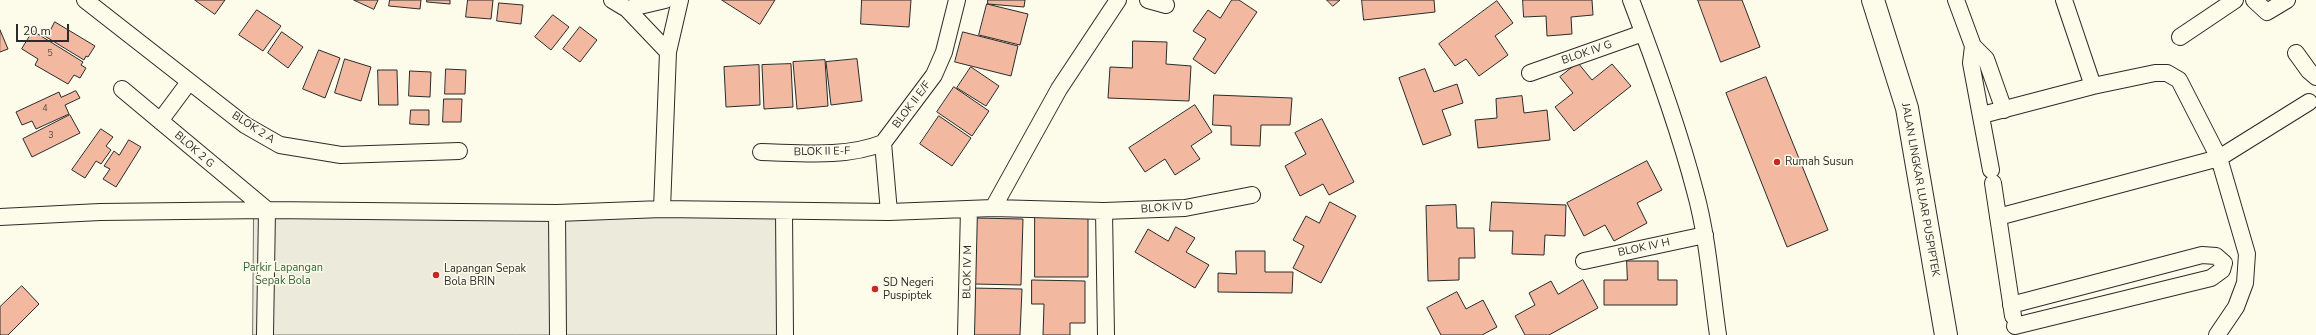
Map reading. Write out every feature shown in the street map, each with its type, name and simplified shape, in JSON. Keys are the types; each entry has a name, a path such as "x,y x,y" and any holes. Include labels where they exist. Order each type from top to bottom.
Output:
{"main road":[{"name":"JALAN LINGKAR LUAR PUSPIPTEK","path":"1873,0 1907,108 1946,335"}],"street":[{"name":"BLOK 2 A","path":"84,0 245,125 280,145 341,155 459,151"},
{"path":"612,0 628,9 668,52"},
{"path":"628,9 665,0"},
{"path":"662,209 668,52 680,0"},
{"name":"BLOK II E/F","path":"883,143 934,75 948,38 957,0"},
{"path":"993,208 1059,88 1118,0"},
{"path":"1148,0 1166,5"},
{"path":"1631,0 1674,117 1696,192 1705,235 1718,335"},
{"path":"1956,0 1973,46 1986,59 2004,110"},
{"path":"2064,0 2093,86"},
{"path":"2180,38 2235,0"},
{"path":"2254,0 2267,12 2287,0"},
{"name":"BLOK IV G","path":"1530,73 1644,33"},
{"path":"1973,46 1971,63 1982,116 2011,305 2016,331 2211,278 2222,270 2224,263 2216,256 2202,255 2011,305"},
{"path":"2296,53 2309,71 2316,77"},
{"path":"1982,116 2093,86 2155,73 2167,73 2179,80 2219,158 2247,254 2245,283 2236,307 2217,335"},
{"path":"160,121 189,82"},
{"name":"BLOK 2 G","path":"122,89 267,210"},
{"path":"1998,217 2219,158 2308,102"},
{"path":"883,143 889,212"},
{"name":"BLOK II E-F","path":"761,152 837,153 865,150 883,143"},
{"name":"BLOK IV D","path":"0,217 100,212 267,210 557,212 662,209 889,212 993,208 1104,211 1184,208 1252,195"},
{"name":"BLOK IV M","path":"966,335 970,209"},
{"path":"266,335 267,210"},
{"path":"784,211 785,335"},
{"path":"1104,211 1106,335"},
{"path":"557,212 558,335"},
{"name":"BLOK IV H","path":"1584,261 1705,235"}],"green space":[{"name":"Parkir Lapangan Sepak Bola","path":"254,211 780,218 778,335 253,335"}],"building":[{"path":"195,0 225,0 215,14"},
{"path":"354,0 378,0 374,9"},
{"path":"390,0 421,0 420,9 389,6"},
{"path":"427,0 450,0 450,4 427,2"},
{"path":"468,0 493,0 491,19 466,17"},
{"path":"722,0 775,0 760,24"},
{"path":"862,0 911,0 909,27 861,24"},
{"path":"988,0 1025,0 1024,7 988,4"},
{"path":"1232,0 1239,0 1257,12 1215,74 1193,59 1206,39 1193,31 1208,10 1220,18"},
{"path":"1327,0 1340,0 1333,6"},
{"path":"1362,0 1434,0 1435,12 1364,20"},
{"path":"1523,0 1592,0 1593,15 1571,17 1572,34 1547,36 1546,16 1524,17"},
{"path":"1698,0 1742,0 1760,47 1721,62"},
{"path":"1497,1 1513,23 1495,36 1508,55 1479,76 1466,59 1455,66 1439,44"},
{"path":"499,3 523,5 521,24 497,21"},
{"path":"987,4 1028,14 1020,45 979,35"},
{"path":"257,10 281,26 263,51 239,35"},
{"path":"553,15 569,27 551,50 535,37"},
{"path":"55,22 95,46 88,57 86,56 84,60 43,35 46,30 49,32"},
{"path":"580,27 597,40 580,62 563,49"},
{"path":"0,30 8,49 0,52"},
{"path":"33,31 83,62 81,65 86,68 80,78 74,75 68,84 35,65 38,59 22,49"},
{"path":"282,32 303,47 288,68 268,53"},
{"path":"963,32 1018,46 1011,76 955,62"},
{"path":"1133,41 1167,42 1166,64 1191,66 1189,101 1108,98 1110,67 1132,68"},
{"path":"319,50 340,58 325,98 303,89"},
{"path":"345,59 371,67 361,101 335,93"},
{"path":"857,59 862,101 831,105 826,62"},
{"path":"825,60 828,106 797,109 793,62"},
{"path":"1578,63 1592,80 1612,64 1631,86 1574,131 1555,107 1573,93 1560,77"},
{"path":"791,64 793,107 764,109 762,65"},
{"path":"759,65 760,105 726,107 724,67"},
{"path":"971,67 999,86 986,106 957,88"},
{"path":"446,69 466,70 465,94 445,94"},
{"path":"1425,69 1434,92 1457,84 1463,103 1442,110 1451,135 1423,145 1399,78"},
{"path":"378,70 397,70 398,105 379,105"},
{"path":"410,71 431,72 430,97 409,96"},
{"name":"Rumah Susun","path":"1766,77 1828,230 1787,247 1726,93"},
{"path":"954,87 989,111 972,136 937,112"},
{"path":"76,91 80,98 65,105 69,114 36,129 32,121 22,125 16,112 59,92 61,97"},
{"path":"1214,95 1292,98 1290,125 1261,125 1260,146 1231,145 1231,126 1213,125"},
{"path":"1522,96 1524,113 1547,110 1550,140 1478,148 1475,120 1497,118 1496,99"},
{"path":"444,99 462,99 461,122 443,122"},
{"path":"1195,105 1212,132 1191,146 1200,159 1175,175 1165,159 1145,172 1129,148"},
{"path":"411,110 429,110 429,125 410,124"},
{"path":"70,115 80,133 32,157 23,139"},
{"path":"939,116 971,138 952,166 920,144"},
{"path":"1322,119 1354,182 1329,195 1323,184 1300,196 1285,166 1306,154 1295,133"},
{"path":"101,129 113,137 106,146 111,150 101,164 96,161 85,178 72,170"},
{"path":"129,140 141,147 116,187 103,179 110,169 104,166 114,151 119,155"},
{"path":"1647,161 1662,190 1637,203 1647,223 1614,241 1605,225 1584,236 1567,203"},
{"path":"1330,202 1356,216 1321,283 1293,268 1304,246 1293,240 1306,216 1319,223"},
{"path":"1492,202 1566,205 1565,236 1545,235 1544,255 1512,254 1513,231 1490,231"},
{"path":"1456,205 1457,228 1474,228 1475,258 1459,258 1459,280 1428,281 1426,206"},
{"path":"1035,215 1088,215 1088,277 1035,277"},
{"path":"975,218 1023,219 1021,285 974,284"},
{"path":"1176,227 1195,238 1186,252 1209,265 1195,288 1135,252 1148,229 1168,241"},
{"path":"1236,251 1265,251 1265,272 1293,272 1292,293 1218,292 1218,273 1236,274"},
{"path":"1627,261 1658,261 1658,280 1677,280 1677,305 1604,305 1604,280 1627,280"},
{"path":"1032,280 1085,281 1085,323 1070,323 1070,335 1043,335 1044,304 1032,304"},
{"path":"1583,280 1598,308 1549,335 1525,335 1515,316 1535,305 1529,293 1551,281 1558,294"},
{"path":"22,286 39,304 8,335 0,335 0,307"},
{"path":"971,288 1022,289 1020,335 969,335"},
{"path":"1457,292 1466,309 1483,300 1497,327 1482,335 1441,335 1427,308"}],"place":[{"name":"Rumah Susun","path":"1777,162"},
{"name":"Lapangan Sepak Bola BRIN","path":"436,275"},
{"name":"SD Negeri Puspiptek","path":"875,289"}]}
